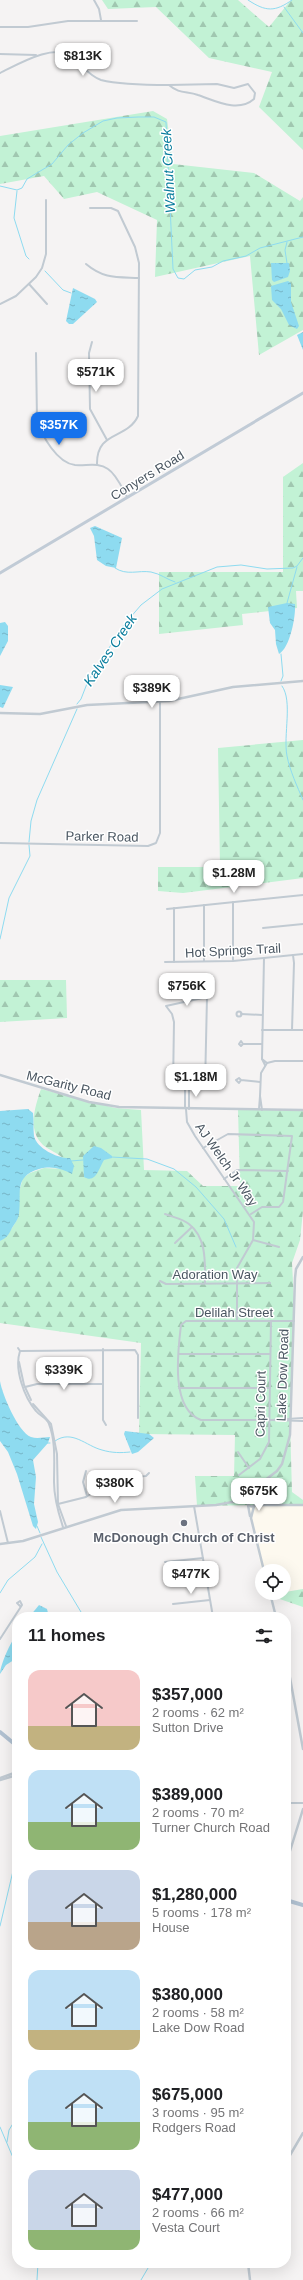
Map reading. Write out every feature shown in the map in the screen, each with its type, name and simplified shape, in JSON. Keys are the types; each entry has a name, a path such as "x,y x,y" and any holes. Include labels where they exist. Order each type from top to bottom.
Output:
{"main road":[{"name":"Conyers Road","path":"0,574 303,393"},
{"path":"0,1731 12,1741"},
{"path":"291,1901 303,1905"}],"street":[{"path":"94,0 99,9 100,20"},
{"path":"0,27 28,27 68,21 138,21"},
{"path":"0,54 37,55 53,53 71,55 90,74 101,80 170,85 217,84 234,88 248,84 255,93 254,98 244,105 228,105 196,94 182,93 170,85"},
{"path":"0,73 37,55"},
{"path":"0,304 13,298 40,272 45,260 46,200"},
{"path":"90,208 114,209 120,214 135,247 139,278 138,416 133,424 98,447 97,464"},
{"path":"86,264 98,274 105,276 139,278"},
{"path":"29,284 47,304"},
{"path":"92,342 89,353 90,409 107,440"},
{"path":"36,353 37,414 40,431 63,460 74,465 97,464 110,470 128,498"},
{"path":"0,714 40,714 87,705 160,702 233,687 303,681"},
{"name":"Parker Road","path":"0,843 148,846 156,843 160,833 160,702"},
{"path":"167,909 303,895"},
{"path":"233,902 233,961"},
{"path":"204,905 204,961"},
{"path":"174,908 174,962"},
{"path":"263,928 303,924"},
{"name":"Hot Springs Trail","path":"164,962 233,961 303,954"},
{"path":"292,1030 293,955"},
{"path":"264,958 262,1058 266,1064"},
{"path":"207,997 205,1086 189,1087 173,1086 174,1022 172,1014 166,1006 207,997"},
{"path":"241,1014 262,1015"},
{"path":"262,1030 303,1030"},
{"path":"244,1044 262,1044"},
{"path":"266,1064 275,1061 303,1062"},
{"path":"260,1109 260,1082 266,1064"},
{"name":"McGarity Road","path":"0,1075 103,1105 187,1109 303,1110"},
{"path":"241,1080 260,1082"},
{"path":"185,1087 187,1109"},
{"path":"187,1109 189,1087"},
{"name":"AJ Welch Jr Way","path":"187,1109 187,1122 203,1148 251,1214 254,1222 253,1240 238,1268 237,1321"},
{"path":"203,1148 228,1134 288,1134 292,1136 292,1145 282,1206 262,1208 251,1214"},
{"path":"224,1178 237,1170 288,1171"},
{"path":"166,1214 186,1222 192,1227 204,1248 205,1283"},
{"path":"175,1243 192,1227"},
{"path":"253,1240 279,1247"},
{"name":"Lake Dow Road","path":"248,1504 249,1498 259,1485 277,1471 282,1464 287,1450 290,1420 296,1269 303,1257"},
{"name":"Adoration Way","path":"160,1281 166,1284 270,1283"},
{"name":"Capri Court","path":"239,1475 260,1459 266,1451 270,1440 271,1321"},
{"name":"Delilah Street","path":"294,1321 182,1322 179,1354 179,1394 189,1413 201,1420 303,1420"},
{"path":"65,1526 58,1504 50,1425 46,1419 35,1410 24,1387 18,1366 19,1349 135,1350 138,1354 138,1418"},
{"path":"103,1349 103,1420 106,1425"},
{"path":"179,1354 270,1354"},
{"path":"24,1387 37,1384 103,1384"},
{"path":"179,1388 270,1388"},
{"path":"238,1452 249,1468"},
{"path":"86,1472 83,1475 83,1484 87,1496"},
{"path":"58,1504 87,1496 110,1480 146,1476 149,1473"},
{"path":"252,1522 251,1511 256,1500 259,1485"},
{"path":"0,1544 8,1543 121,1510 194,1506 237,1501 249,1498 268,1504"},
{"path":"237,1501 254,1506 268,1504 303,1504"},
{"path":"248,1504 262,1564"},
{"path":"194,1506 212,1612"},
{"path":"0,1511 8,1543"},
{"path":"165,1562 203,1558"},
{"path":"173,1604 210,1600"},
{"path":"272,1600 275,1612"},
{"path":"16,1612 20,1606"},
{"path":"0,1639 12,1619"},
{"path":"291,1683 303,1749"},
{"path":"0,1779 12,1776"},
{"path":"291,1803 303,1803"},
{"path":"291,1844 303,1809"},
{"path":"291,2153 303,2133"},
{"path":"249,2268 250,2280"}],"shaded area":[{"path":"247,1504 303,1504 303,1589 291,1591 291,1564 260,1564"}],"green space":[{"path":"102,0 238,0 269,27 291,0 303,0 303,150 259,107 272,72 209,58 156,7 108,9"},
{"path":"153,111 167,119 173,164 254,173 300,201 303,197 303,330 259,355 250,256 155,277 157,220 97,192 64,199 44,176 0,184 0,136"},
{"path":"303,463 303,591 296,591 297,608 242,614 243,625 159,634 159,572 283,572 283,477"},
{"path":"303,740 303,878 183,893 158,891 158,867 220,867 218,748"},
{"path":"0,980 66,980 67,1018 0,1022"},
{"path":"41,1089 115,1108 141,1110 144,1170 187,1171 203,1186 240,1186 238,1109 303,1110 303,1211 300,1240 292,1263 294,1300 290,1422 292,1492 303,1500 303,1504 197,1506 195,1476 234,1476 235,1435 139,1434 141,1343 0,1323 0,1241 7,1236 17,1220 19,1192 23,1178 30,1173 44,1168 64,1169 64,1159 43,1145 35,1132 34,1118"},
{"path":"303,1589 303,1607 283,1600 291,1600 291,1591"}],"water":[{"path":"271,263 289,263 290,271 288,277 274,282 272,280"},
{"path":"288,281 291,283 291,302 299,326 297,329 289,325 281,309 272,300 271,286"},
{"path":"73,288 95,299 97,302 73,324 69,324 66,321"},
{"path":"303,332 303,350 297,335"},
{"path":"95,526 122,538 116,568 106,566 97,560 94,536 90,528"},
{"path":"287,603 295,604 292,631 283,651 279,654 276,644 275,630 270,623 268,607"},
{"path":"5,622 8,626 8,641 0,656 0,623"},
{"path":"0,685 13,687 3,708 0,707"},
{"path":"28,1109 33,1113 34,1136 39,1145 55,1155 70,1158 74,1166 72,1174 60,1169 48,1168 39,1169 25,1176 20,1187 20,1206 18,1218 8,1236 0,1241 0,1111"},
{"path":"94,1146 101,1148 112,1156 112,1158 104,1160 97,1174 88,1179 84,1177 83,1156"},
{"path":"0,1381 11,1412 26,1434 33,1438 50,1437 48,1443 33,1460 36,1477 34,1504 38,1522 36,1529 33,1526 17,1474 8,1452 0,1441"},
{"path":"125,1431 149,1434 154,1438 138,1452 132,1454 124,1434"},
{"path":"39,1605 47,1609 48,1612 33,1612"},
{"path":"12,1642 12,1661 6,1665 0,1674 0,1670"}],"waterway":[{"path":"248,0 260,7 270,9 280,7 292,0"},
{"name":"Walnut Creek","path":"284,7 303,33"},
{"name":"Walnut Creek","path":"0,186 17,190 22,188 27,179 52,164 68,145 83,133 103,121 117,118 154,117 166,122 173,269 178,278 184,279 195,270 212,267 223,261 246,256 260,248 303,237"},
{"path":"17,191 14,218 26,256 29,259"},
{"path":"287,242 285,250 287,263"},
{"path":"45,271 63,290 71,293"},
{"name":"Kalves Creek","path":"77,704 81,699 88,681 123,626 141,605 162,589 217,567 241,565 267,569 293,568 297,566 303,558"},
{"path":"287,603 297,567"},
{"path":"115,568 124,572 151,572 175,582"},
{"path":"281,654 283,676 281,681"},
{"path":"282,686 287,700 287,756 303,800"},
{"name":"Kalves Creek","path":"29,842 31,821 37,800 77,709"},
{"name":"Kalves Creek","path":"0,939 9,898 30,856 29,845"},
{"path":"111,1157 147,1159 174,1169 196,1187 224,1219 236,1247"},
{"path":"71,1161 83,1160"},
{"path":"55,1441 67,1437 79,1440 106,1451 130,1452"},
{"path":"37,1526 40,1533"},
{"path":"41,1537 57,1572 81,1612"},
{"path":"0,1593 8,1580 35,1557 42,1544"},
{"path":"0,1926 12,1875"},
{"path":"7,2142 9,2130 12,2125"},
{"path":"0,2127 12,2155"},
{"path":"37,2280 38,2268"},
{"path":"141,2280 148,2268"}],"place":[{"name":"McDonough Church of Christ","path":"184,1523"}]}
